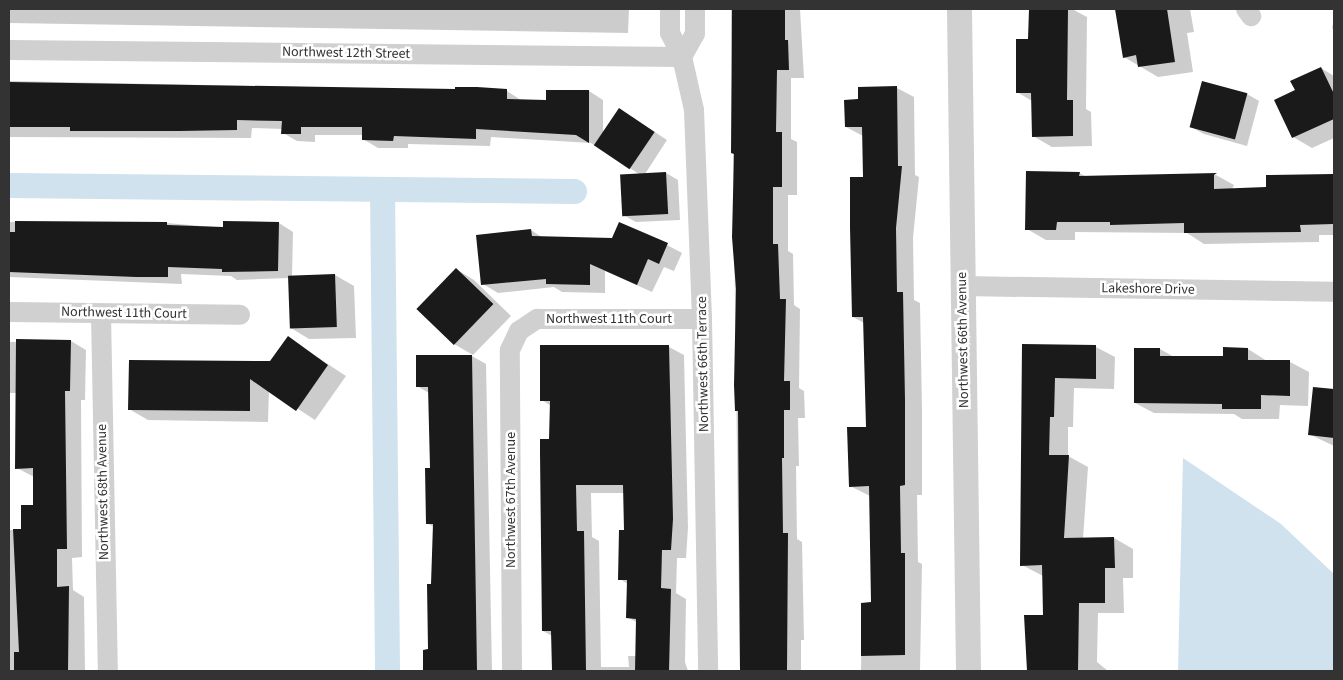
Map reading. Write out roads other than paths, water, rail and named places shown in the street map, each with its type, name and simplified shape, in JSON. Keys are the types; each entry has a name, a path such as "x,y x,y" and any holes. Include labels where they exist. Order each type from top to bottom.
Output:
{"street":[{"name":"Northwest 66th Terrace","path":"670,9 670,33 682,57 694,110 702,319 708,671"},
{"path":"682,57 695,34 695,9"},
{"name":"Northwest 66th Avenue","path":"958,9 968,671"},
{"name":"Northwest 12th Street","path":"9,50 682,57"},
{"name":"Lakeshore Drive","path":"962,286 1334,292"},
{"name":"Northwest 11th Court","path":"9,312 240,315"},
{"name":"Northwest 68th Avenue","path":"101,314 108,671"},
{"name":"Northwest 11th Court","path":"519,331 537,319 702,319"},
{"name":"Northwest 67th Avenue","path":"512,671 510,350 519,331"}],"water":[{"path":"1183,458 1281,524 1334,574 1334,671 1178,671"}],"waterway":[{"path":"9,185 574,191"},
{"path":"382,189 387,671"}]}
